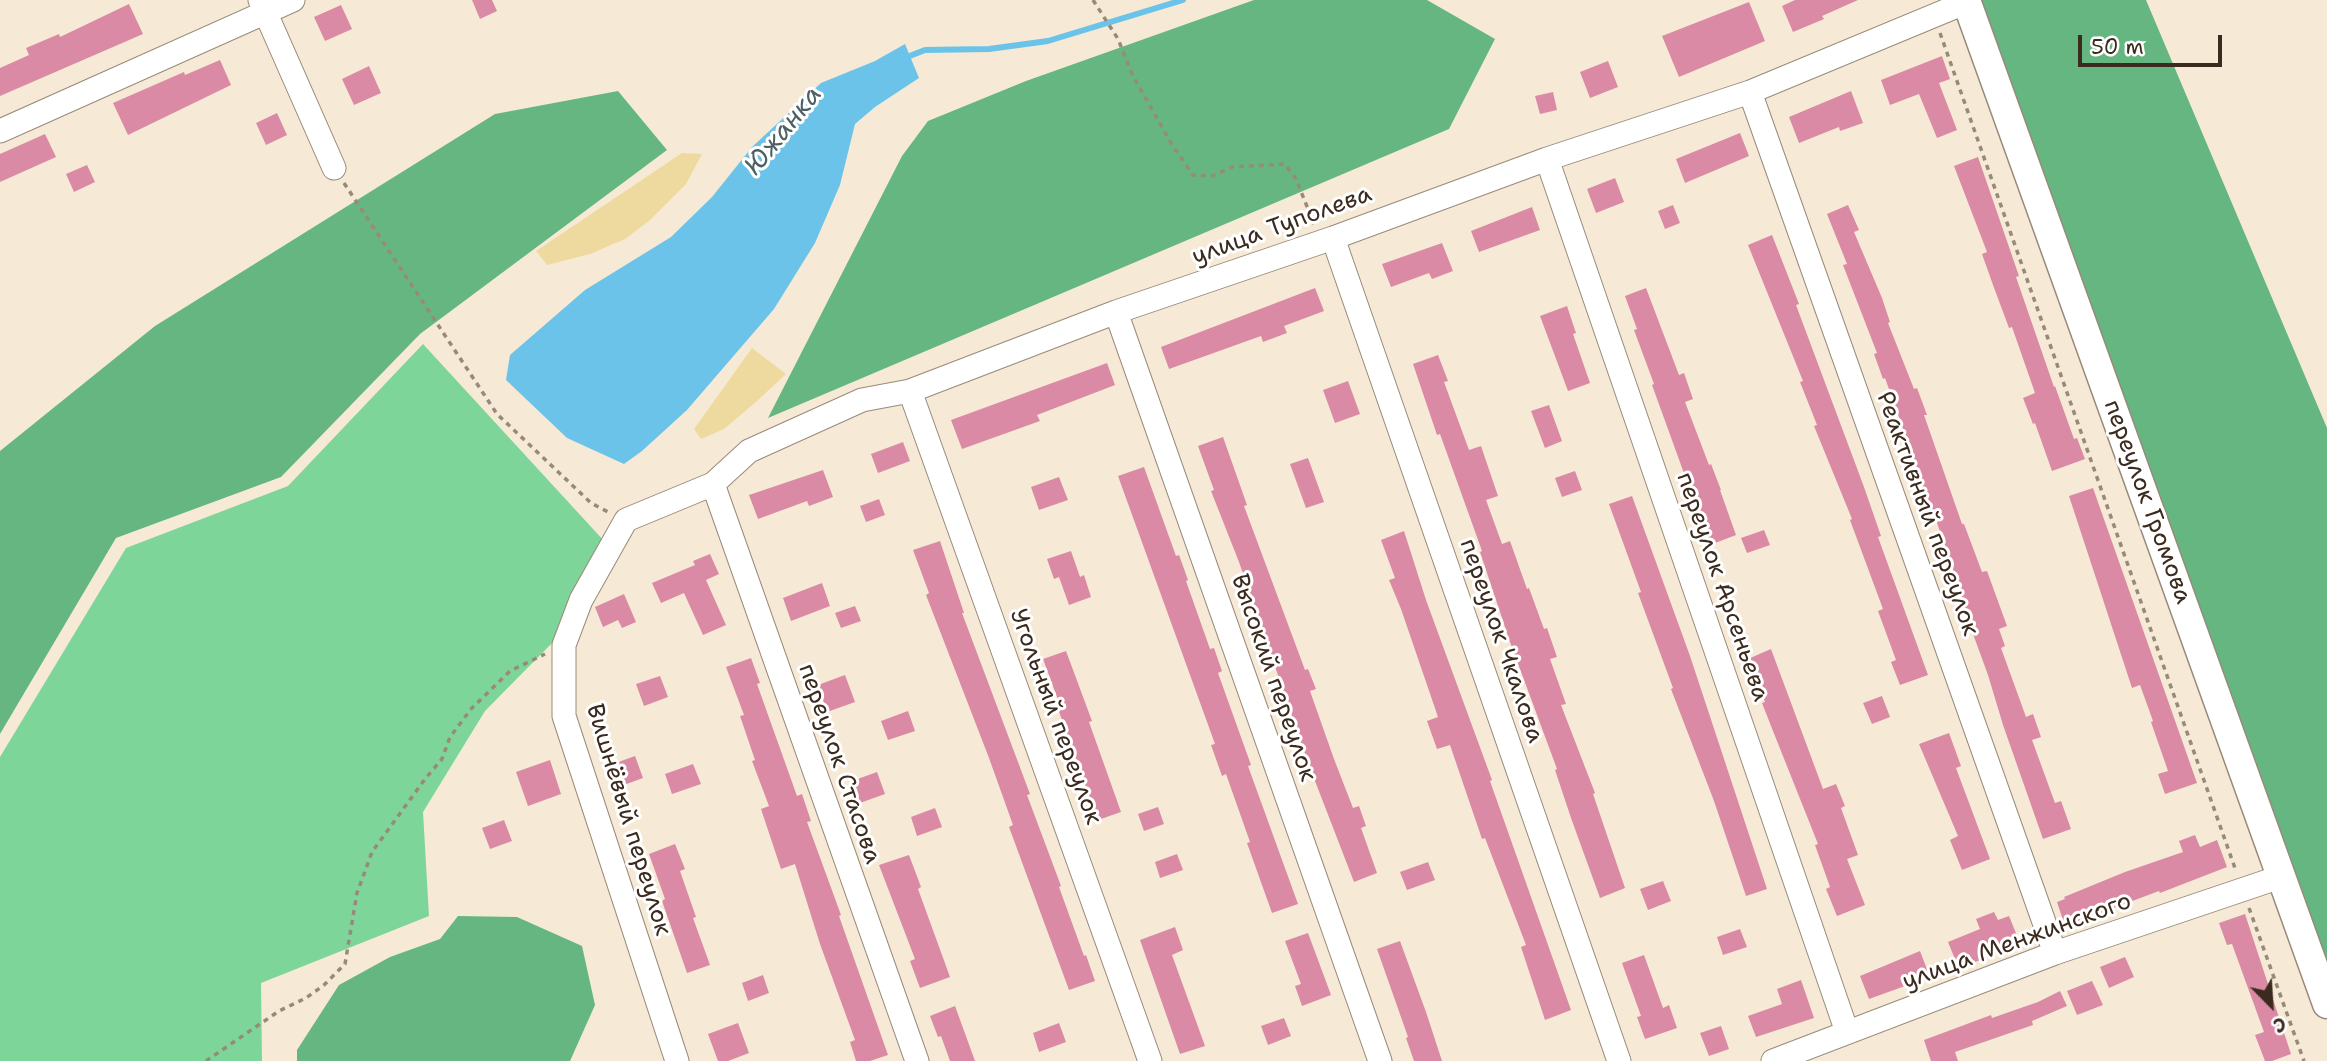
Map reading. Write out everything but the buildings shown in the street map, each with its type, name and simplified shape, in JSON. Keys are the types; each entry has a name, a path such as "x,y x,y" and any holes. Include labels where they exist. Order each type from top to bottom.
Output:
{"street":[{"path":"0,131 262,6 293,0"},
{"name":"улица Туполева","path":"626,520 713,484 749,451 862,400 910,391 1116,312 1329,239 1547,159 1750,92 1967,1"},
{"name":"переулок Громова","path":"1967,1 2327,1004"},
{"path":"262,6 334,168"},
{"name":"Реактивный переулок","path":"1750,92 2055,953"},
{"name":"переулок Арсеньева","path":"1547,159 1847,1032"},
{"name":"переулок Чкалова","path":"1329,239 1619,1061"},
{"name":"Высокий переулок","path":"1116,312 1380,1061"},
{"name":"Угольный переулок","path":"910,391 1150,1061"},
{"name":"переулок Стасова","path":"713,484 917,1061"},
{"name":"Вишнёвый переулок","path":"626,520 582,600 564,645 564,716 677,1061"},
{"name":"улица Менжинского","path":"1773,1061 2055,953 2280,877"}],"path":[{"path":"1093,0 1118,39 1133,76 1158,120 1193,174 1212,176 1232,167 1285,164 1296,179 1315,226 1329,239"},
{"path":"1934,16 2304,1061"},
{"path":"334,168 497,414 591,503 626,520"},
{"path":"206,1061 279,1011 306,998 345,964 361,876 372,852 442,759 450,737 471,709 510,671 564,645"}],"green space":[{"path":"1254,0 1427,0 1495,39 1449,129 768,418 902,156 928,121 1026,81"},
{"path":"1978,0 2146,0 2327,428 2327,963 2218,657"},
{"path":"618,91 667,150 420,334 281,477 116,538 0,734 0,451 155,326 495,114"},
{"path":"423,344 605,542 557,638 485,711 423,812 429,916 261,983 262,1061 0,1061 0,757 126,548 288,486"},
{"path":"458,916 517,917 582,946 595,1005 570,1061 297,1061 297,1050 339,985 390,957 440,939"}],"sand":[{"path":"682,153 702,154 686,184 649,221 625,239 590,254 547,265 536,251"},
{"path":"752,348 786,374 724,429 701,439 694,429"}],"water":[{"path":"905,44 919,78 875,107 855,124 840,185 815,243 774,309 687,410 642,451 624,464 567,438 506,380 510,355 585,290 671,237 712,197 752,147 821,83 875,61"}],"waterway":[{"name":"Южанка","path":"902,59 925,50 989,49 1048,41 1183,0"}]}
